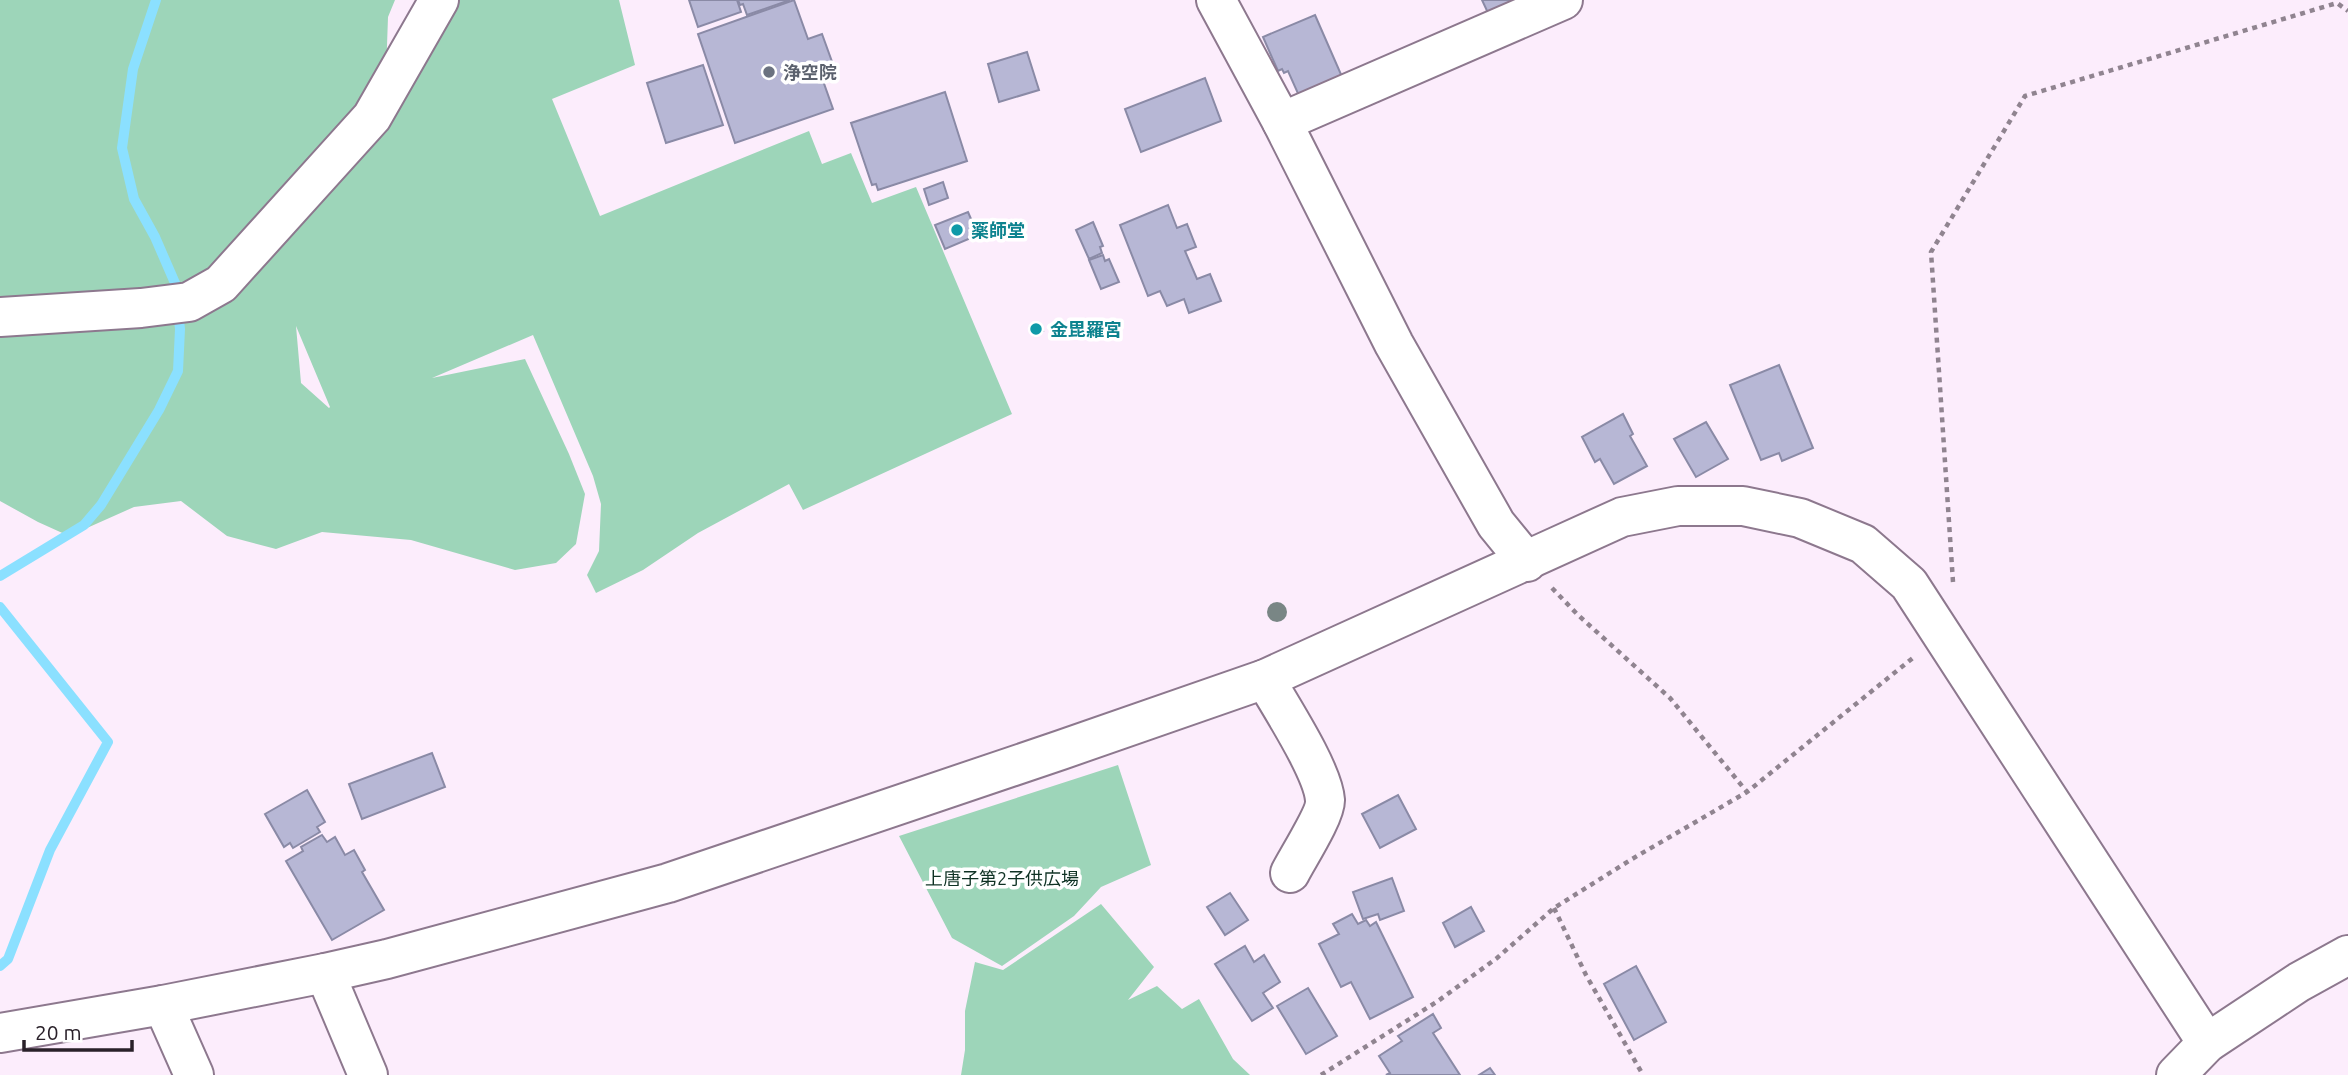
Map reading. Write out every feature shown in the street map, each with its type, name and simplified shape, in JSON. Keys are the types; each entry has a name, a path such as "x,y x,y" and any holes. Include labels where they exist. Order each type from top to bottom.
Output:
{"street":[{"path":"0,317 141,308 189,302 221,284 372,117 439,0"},
{"path":"1216,0 1282,122 1394,344 1496,524 1527,562"},
{"path":"1282,122 1563,0"},
{"path":"0,1033 325,973 387,959 668,883 1265,679 1622,517 1678,506 1743,506 1800,518 1863,544 1909,583 2207,1043"},
{"path":"1265,679 1317,772 1326,802 1290,873"},
{"path":"2176,1075 2207,1043 2299,982 2348,955"},
{"path":"325,973 368,1075"},
{"path":"163,1005 194,1075"}],"path":[{"path":"1321,1075 1438,1001 1497,958 1554,908 1747,792 1943,634 1955,611 1931,252 2025,96 2337,3 2348,11"},
{"path":"1527,562 1578,615 1670,698 1747,792"},
{"path":"1554,908 1586,975 1643,1075"}],"green space":[{"path":"0,0 395,0 388,17 386,74 449,0 619,0 635,65 552,99 600,216 809,131 822,164 851,153 872,203 916,187 1012,414 803,510 789,484 698,533 643,570 596,593 587,575 599,551 601,504 593,476 533,335 432,378 525,359 585,494 576,544 556,563 515,570 411,540 322,532 276,549 227,536 181,501 134,507 69,536 0,501","holes":["296,326 330,407 301,383"]},
{"name":"上唐子第2子供広場","path":"1118,765 1151,865 1101,887 1074,916 1002,966 952,938 899,836"},
{"path":"1101,904 1154,967 1128,1000 1157,986 1182,1009 1199,999 1233,1059 1250,1075 961,1075 965,1050 965,1011 975,962 1003,970"}],"building":[{"path":"689,0 737,0 741,12 698,27"},
{"path":"738,0 790,0 747,15 743,4 740,5"},
{"name":"浄空院","path":"794,0 808,39 822,34 835,70 821,75 833,109 735,143 698,34"},
{"path":"1482,0 1517,0 1489,15"},
{"path":"1315,15 1343,79 1300,98 1288,71 1278,71 1263,37"},
{"path":"1027,52 1039,90 999,102 988,64"},
{"path":"703,65 723,125 666,143 647,83"},
{"path":"1205,78 1221,121 1141,152 1125,109"},
{"path":"945,92 967,161 878,190 876,184 872,185 851,123"},
{"path":"943,182 948,198 929,205 924,189"},
{"path":"1168,205 1177,228 1187,224 1196,247 1185,251 1197,279 1210,274 1221,301 1189,313 1184,299 1167,306 1160,291 1148,296 1120,225"},
{"name":"薬師堂","path":"968,212 978,235 945,249 935,225"},
{"path":"1093,222 1103,246 1100,247 1102,253 1089,259 1076,230"},
{"path":"1103,255 1105,261 1109,259 1119,282 1101,289 1089,260"},
{"name":"金毘羅宮","path":"1039,323 1043,331 1034,335 1030,327"},
{"path":"1779,365 1813,448 1782,461 1779,453 1761,460 1730,385"},
{"path":"1623,414 1633,434 1630,436 1647,466 1614,484 1600,459 1595,462 1582,437"},
{"path":"1706,422 1728,459 1696,477 1674,439"},
{"path":"432,753 445,787 362,819 349,784"},
{"path":"307,790 325,822 317,827 320,832 293,848 290,843 284,847 265,814"},
{"path":"1398,795 1416,829 1380,848 1362,814"},
{"path":"322,835 327,842 335,837 345,855 354,850 365,870 362,872 384,910 332,940 286,861 303,851 301,847"},
{"path":"1392,878 1404,911 1380,920 1378,914 1363,919 1353,892"},
{"path":"1230,893 1248,920 1225,935 1207,907"},
{"path":"1471,907 1484,931 1455,947 1443,923"},
{"path":"1352,914 1358,924 1366,920 1370,926 1376,922 1413,997 1370,1019 1351,982 1341,987 1319,944 1339,934 1333,924"},
{"path":"1245,946 1254,962 1264,955 1280,982 1263,993 1273,1008 1252,1021 1215,964"},
{"path":"1636,966 1666,1022 1634,1040 1604,984"},
{"path":"1308,988 1337,1036 1306,1054 1277,1006"},
{"path":"1433,1014 1441,1028 1433,1033 1460,1075 1386,1075 1390,1073 1379,1056 1402,1041 1398,1036"},
{"path":"1490,1068 1495,1075 1479,1075"}],"waterway":[{"path":"0,576 84,525 101,505 159,410 178,371 180,329 175,283 155,237 134,199 122,148 133,69 156,0"},
{"path":"0,607 108,742 50,850 8,959 0,966"}],"place":[{"name":"浄空院","path":"769,72"},
{"name":"薬師堂","path":"957,230"},
{"name":"金毘羅宮","path":"1036,329"}]}
